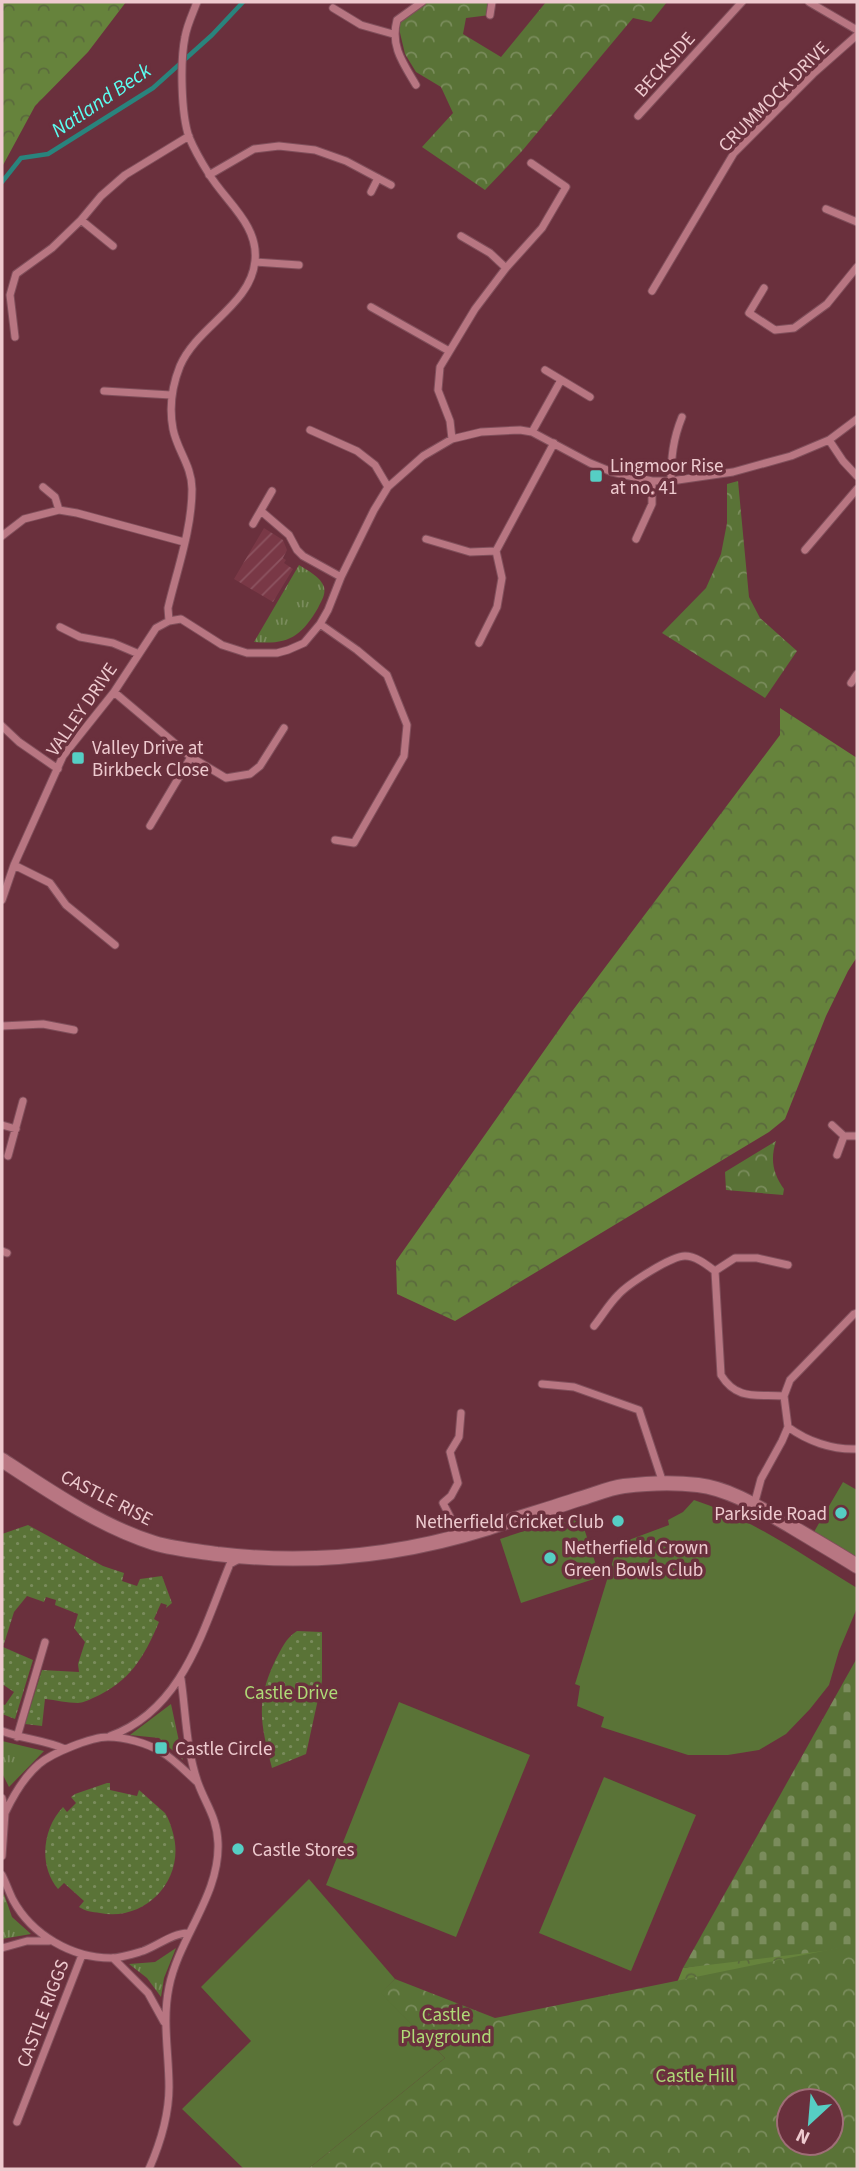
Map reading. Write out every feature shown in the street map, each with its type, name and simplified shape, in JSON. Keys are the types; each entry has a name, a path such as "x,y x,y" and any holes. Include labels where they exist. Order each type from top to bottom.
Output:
{"street":[{"path":"197,2 185,38 184,51 183,104 189,136 209,175 250,230 256,262 250,282 240,297 187,351 171,395 173,429 189,467 192,486 184,541 168,608 169,621 181,619 222,645 236,650 263,654 296,647 312,635 320,624 374,510 388,487 423,456 452,439 481,432 532,432 611,472 652,481 671,481 733,472 790,456 829,440 857,419"},
{"path":"416,85 402,62 393,34 397,20 422,2"},
{"path":"490,15 492,2"},
{"name":"BECKSIDE","path":"638,116 741,2"},
{"path":"809,2 857,33"},
{"path":"824,10 832,2"},
{"path":"333,8 361,25 393,34"},
{"name":"CRUMMOCK DRIVE","path":"652,291 734,153 857,33"},
{"path":"15,337 10,295 16,274 52,248 101,196 125,175 189,136"},
{"path":"209,175 254,149 279,146 315,150 346,161 391,185"},
{"path":"452,439 450,421 438,390 440,367 475,309 506,268 542,228 566,187 531,163"},
{"path":"371,192 378,178"},
{"path":"826,209 857,222"},
{"path":"81,220 113,246"},
{"path":"461,236 491,253 506,268"},
{"path":"256,262 299,265"},
{"path":"764,288 749,313 775,330 794,328 827,304 857,267"},
{"path":"371,307 449,351"},
{"path":"545,370 590,397"},
{"path":"532,432 561,380"},
{"path":"104,391 171,395"},
{"path":"671,481 671,450 682,417"},
{"path":"310,430 357,450 375,465 388,487"},
{"path":"829,440 857,476"},
{"path":"479,643 497,607 502,578 496,551 554,443"},
{"path":"636,539 652,503 652,481"},
{"path":"43,487 55,497 58,510"},
{"path":"805,550 857,489"},
{"path":"253,524 272,491"},
{"path":"2,536 24,519 58,510 184,541"},
{"path":"261,511 289,534 303,556 341,577"},
{"path":"426,539 470,552 496,551"},
{"name":"VALLEY DRIVE","path":"2,900 14,865 63,756 114,692 156,628 169,621"},
{"path":"320,624 358,650 387,675 407,725 404,756 354,844 335,840"},
{"name":"VALLEY DRIVE","path":"60,627 80,638 113,643 138,653"},
{"path":"851,683 857,674"},
{"path":"114,692 191,757 226,778 250,775 260,766 284,728"},
{"path":"2,726 19,742 58,769"},
{"path":"150,826 191,757"},
{"path":"14,865 50,883 66,905 116,945"},
{"path":"2,1026 43,1024 74,1030"},
{"path":"8,1156 23,1101"},
{"path":"2,1125 16,1129"},
{"path":"832,1125 844,1136 857,1136"},
{"path":"837,1155 844,1136"},
{"path":"594,1326 619,1294 633,1283 671,1259 687,1256 703,1262 715,1271 721,1375 728,1386 744,1395 784,1396"},
{"path":"715,1271 735,1258 757,1258 788,1265"},
{"path":"754,1505 761,1479 788,1427 784,1396 790,1380 857,1313"},
{"path":"542,1384 574,1387 639,1410 663,1483"},
{"path":"460,1537 443,1503 452,1496 458,1483 450,1452 459,1437 461,1413"},
{"path":"788,1427 803,1437 822,1444 857,1449"},
{"name":"CASTLE RISE","path":"2,1460 93,1516 155,1543 242,1557"},
{"path":"5,1813 18,1790 39,1764 65,1749 121,1732 162,1703 181,1679 230,1564 242,1557 277,1560 358,1557 460,1537 622,1486 663,1483 701,1485 728,1493 754,1505 857,1566"},
{"path":"17,1737 45,1642"},
{"path":"149,2169 165,2120 169,2088 165,2023 169,1984 188,1933 213,1885 217,1863 218,1841 212,1811 198,1783 185,1729 181,1679"},
{"path":"2,1731 65,1749"},
{"path":"106,1737 141,1743 159,1751 181,1766 198,1783"},
{"path":"2,1798 5,1813 2,1856"},
{"path":"2,1875 13,1901 30,1923 50,1941 82,1955 113,1958 152,1948 181,1933 188,1933"},
{"path":"2,1948 27,1941 50,1941"},
{"name":"CASTLE RIGGS","path":"17,2122 82,1955"},
{"path":"113,1958 148,1993 165,2023"}],"shaded area":[{"path":"264,528 283,540 287,550 284,563 293,569 273,602 234,579"}],"green space":[{"path":"2,2 126,2 88,52 35,106 2,167"},
{"path":"422,2 492,2 490,15 466,18 463,34 501,57 546,2 667,2 651,22 633,18 522,151 485,190 422,147 453,113 441,87 416,72 405,54 397,20"},
{"path":"738,481 749,597 760,618 797,651 765,698 662,633 706,588 721,554 727,523 727,484"},
{"path":"299,565 317,577 324,587 324,595 318,608 306,626 292,637 276,642 254,642"},
{"path":"780,708 857,758 857,957 826,1016 785,1119 769,1132 455,1321 397,1294 396,1261 570,1014 780,735"},
{"path":"776,1141 774,1166 784,1189 783,1195 726,1190 725,1172"},
{"name":"Parkside Road","path":"843,1482 857,1490 857,1565 811,1537"},
{"path":"694,1500 758,1528 857,1588 857,1608 839,1651 829,1685 786,1734 759,1750 728,1755 688,1755 601,1727 604,1717 577,1706 580,1686 575,1684 618,1544 669,1525 668,1520 683,1512"},
{"name":"Netherfield Crown Green Bowls Club","path":"579,1513 600,1577 521,1603 500,1539"},
{"path":"28,1525 103,1566 124,1573 122,1581 137,1586 140,1579 162,1576 172,1603 166,1608 167,1605 161,1603 154,1619 159,1622 153,1635 126,1676 106,1692 80,1703 45,1699 42,1726 25,1724 42,1670 79,1672 78,1664 85,1642 74,1628 78,1614 55,1605 56,1600 46,1597 44,1602 27,1596 14,1612 3,1647 33,1660 15,1719 2,1714 2,1704 5,1705 14,1692 2,1684 2,1534"},
{"name":"Castle Drive","path":"297,1631 322,1632 322,1681 306,1754 272,1768 263,1726 262,1702 275,1661 289,1637"},
{"path":"857,1658 857,1947 683,1968"},
{"path":"399,1702 530,1755 456,1937 326,1885"},
{"path":"171,1704 183,1760 159,1738 130,1735"},
{"path":"2,1741 44,1751 9,1787 2,1773"},
{"path":"604,1777 696,1815 631,1971 539,1933"},
{"path":"110,1783 110,1790 137,1796 139,1790 165,1813 173,1833 175,1850 174,1866 159,1894 133,1911 117,1914 91,1912 79,1907 84,1901 64,1883 58,1889 48,1869 46,1858 47,1836 51,1825 63,1807 67,1812 76,1803 71,1797"},
{"path":"309,1879 395,1979 381,1993 445,2058 308,2169 244,2169 182,2109 251,2041 201,1987"},
{"path":"4,1894 12,1917 31,1934 2,1939"},
{"path":"857,1939 857,1955 674,1990 683,1968"},
{"name":"Castle Hill","path":"857,1944 857,2169 308,2169 445,2058 380,1993 395,1979 495,2018"},
{"path":"176,1948 164,1978 161,1997 147,1978 129,1964 155,1962"}],"waterway":[{"name":"Natland Beck","path":"2,182 21,158 48,154 153,88 212,35 243,2"}],"place":[{"name":"Lingmoor Rise at no. 41","path":"596,476"},
{"name":"Valley Drive at Birkbeck Close","path":"78,758"},
{"name":"Parkside Road","path":"841,1513"},
{"name":"Netherfield Cricket Club","path":"618,1521"},
{"name":"Netherfield Crown Green Bowls Club","path":"550,1558"},
{"name":"Castle Circle","path":"161,1748"},
{"name":"Castle Stores","path":"238,1849"}],"park label":[{"name":"Castle Playground","path":"446,2025"}]}
